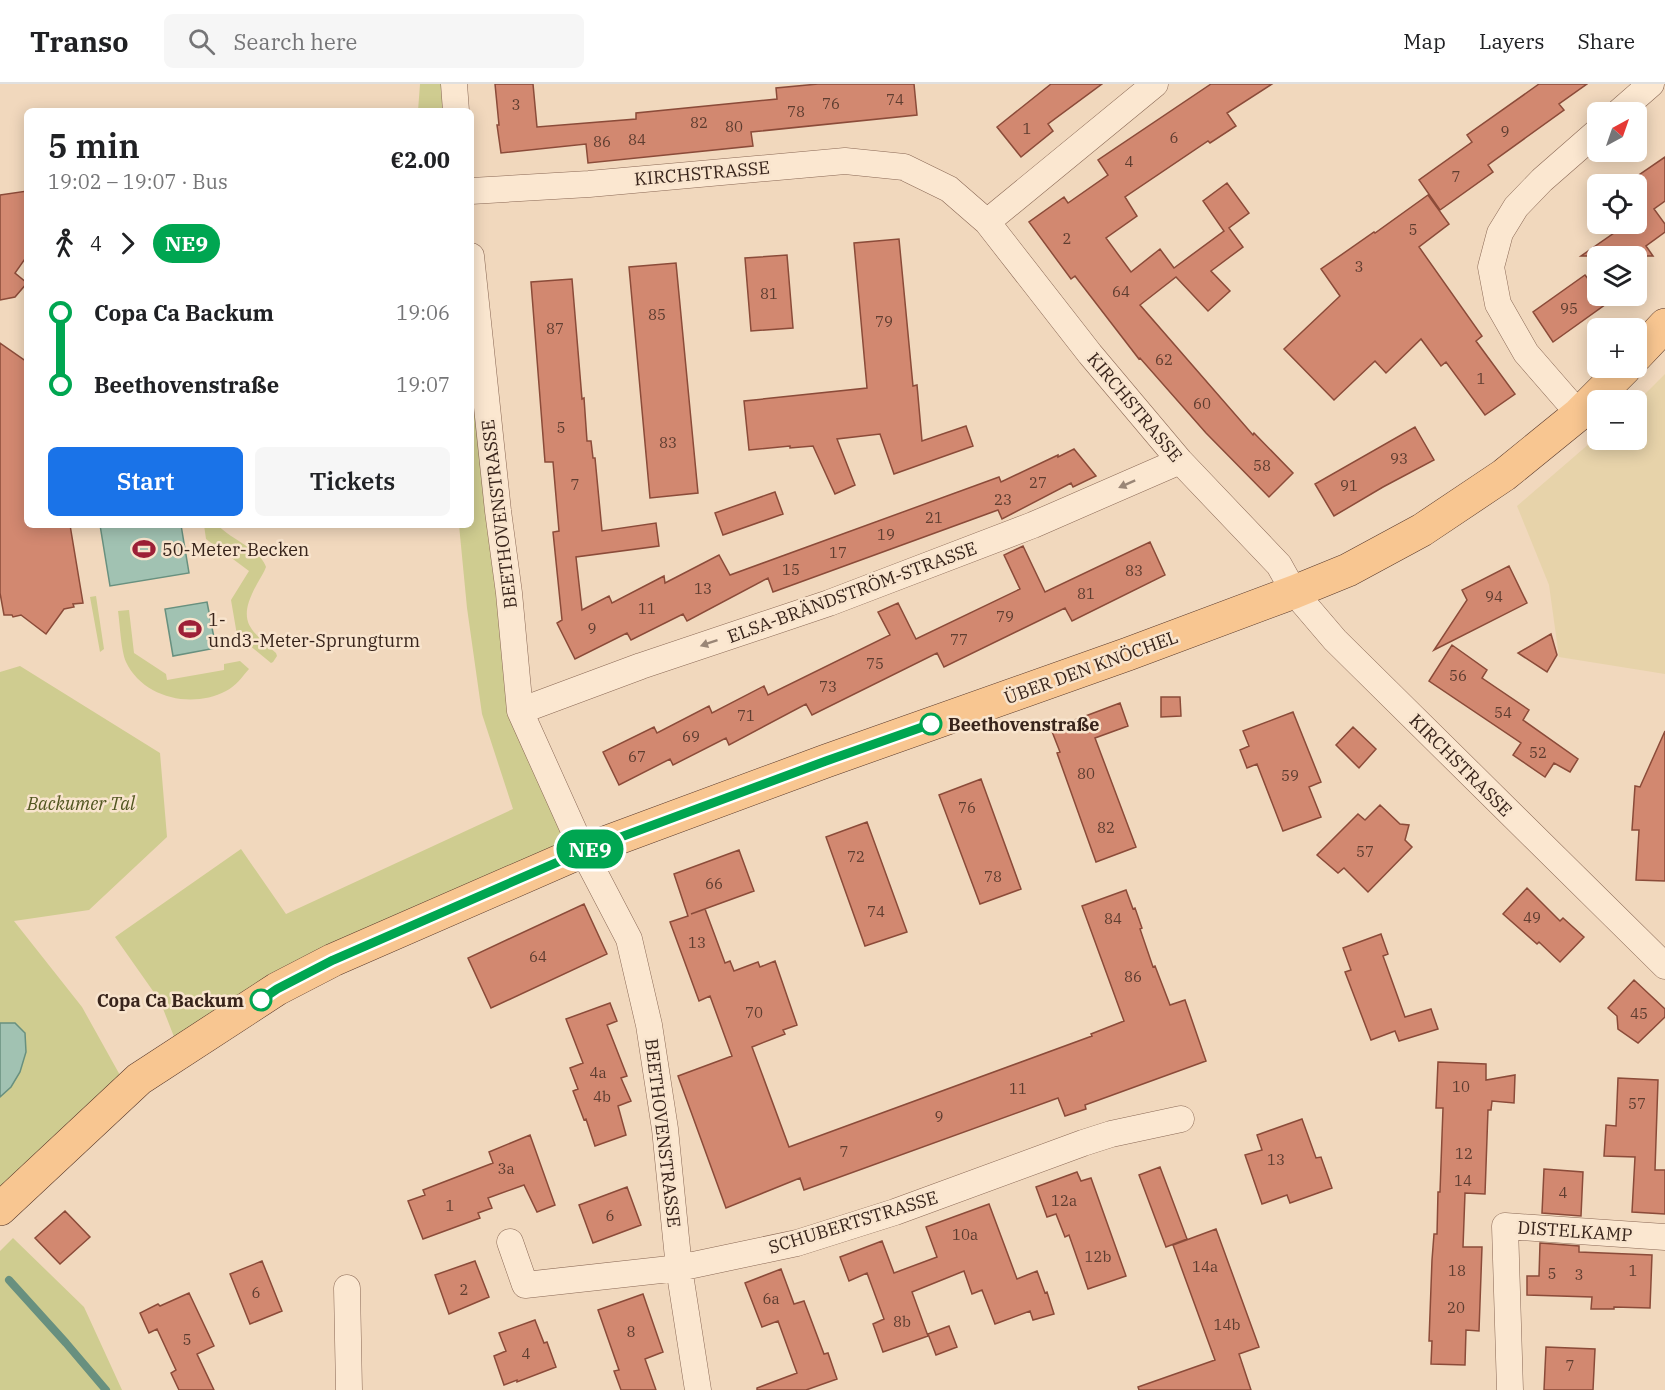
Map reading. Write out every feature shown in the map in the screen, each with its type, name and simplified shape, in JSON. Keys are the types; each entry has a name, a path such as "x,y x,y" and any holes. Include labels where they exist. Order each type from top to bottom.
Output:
{"main road":[{"path":"1647,344 1665,325"},
{"name":"ÜBER DEN KNÖCHEL","path":"0,1209 139,1079 277,989 333,960 583,851 826,761 1106,662 1348,570 1422,530 1504,476 1579,414 1615,378"}],"street":[{"path":"454,84 456,108"},
{"path":"987,222 1155,84"},
{"path":"1630,102 1651,84"},
{"path":"1579,414 1526,353 1498,303 1491,267 1500,233 1516,207 1542,180 1587,141"},
{"name":"KIRCHSTRASSE","path":"474,191 589,184 845,161 904,167 949,189 987,222 1090,354 1180,461 1279,565 1294,592 1335,640 1665,966"},
{"name":"BEETHOVENSTRASSE","path":"474,284 520,711 583,851 629,939 649,1025 664,1129 679,1268 698,1390"},
{"name":"ELSA-BRÄNDSTRÖM-STRASSE","path":"520,711 641,666 829,603 1033,525 1180,461"},
{"name":"SCHUBERTSTRASSE","path":"510,1242 525,1285 679,1268 797,1243 895,1212 1083,1143 1111,1134 1181,1119"},
{"name":"DISTELKAMP","path":"1510,1390 1505,1226 1665,1237"},
{"path":"347,1288 349,1390"}],"shaded area":[{"path":"1665,374 1665,674 1559,657 1549,585 1517,506 1587,446 1587,450 1647,450 1647,392"},
{"name":"50-Meter-Becken","path":"100,528 182,528 189,573 110,586"},
{"name":"1- und3-Meter-Sprungturm","path":"207,602 216,648 173,656 165,609"},
{"path":"0,1023 15,1023 25,1033 26,1052 20,1072 11,1087 0,1097"}],"green space":[{"path":"420,84 454,84 456,108 418,108"},
{"path":"474,283 517,670 583,851 180,1052 160,1001 115,937 241,849 286,914 513,809 482,714 467,608 459,528 474,528"},
{"path":"204,528 221,528 252,550 263,561 266,567 251,597 247,616 252,630 276,653 277,656 273,662 271,663 237,635 231,600 249,571 206,539"},
{"path":"96,596 104,649 100,652 90,597"},
{"path":"129,610 134,653 166,674 167,680 224,670 224,664 240,661 249,669 233,687 213,696 184,699 156,692 134,674 124,657 118,611"},
{"name":"Backumer Tal","path":"20,666 160,753 167,837 89,910 14,921 82,1007 121,1077 0,1188 0,672"},
{"path":"13,1238 84,1307 122,1390 0,1390 0,1251"}],"building":[{"path":"495,84 533,84 537,127 636,119 636,113 777,99 776,88 818,84 914,84 917,115 751,132 753,146 588,163 586,144 501,153"},
{"path":"1051,84 1102,84 1048,124 1053,131 1021,157 997,127"},
{"path":"1211,84 1272,84 1227,113 1236,126 1210,143 1208,141 1125,197 1137,216 1106,238 1131,272 1160,249 1174,268 1224,231 1203,201 1227,183 1249,213 1229,228 1243,247 1211,271 1230,291 1208,311 1176,277 1140,305 1253,435 1254,433 1293,473 1269,497 1206,433 1139,359 1075,276 1071,279 1029,222 1064,197 1068,203 1108,175 1098,160"},
{"path":"1539,84 1587,84 1559,104 1564,110 1488,165 1493,172 1440,210 1419,180 1472,142 1467,135"},
{"path":"1665,157 1665,201 1654,209 1665,224 1665,232 1646,246 1595,246 1613,234 1647,234 1647,174 1640,174"},
{"path":"24,191 24,260 15,273 24,280 24,286 15,297 0,300 0,195"},
{"path":"1428,195 1449,224 1419,247 1482,336 1476,341 1515,394 1485,415 1446,362 1441,366 1421,339 1386,373 1375,361 1334,400 1284,349 1340,296 1321,269"},
{"path":"899,239 913,386 917,385 922,441 966,426 973,446 894,474 880,434 837,439 855,485 835,494 813,446 749,450 744,401 867,388 854,243"},
{"path":"1647,247 1653,256 1647,256"},
{"path":"787,255 793,328 751,331 745,258"},
{"path":"676,263 698,493 650,498 629,267"},
{"path":"1585,275 1587,278 1587,306 1603,306 1553,342 1533,312"},
{"path":"572,279 587,441 591,441 593,458 595,458 602,531 656,523 659,546 576,557 582,610 609,596 612,603 664,576 665,583 719,555 730,575 999,477 1001,482 1074,449 1096,476 1073,487 1071,483 1002,519 998,510 773,592 768,578 687,621 683,614 631,640 627,633 575,659 557,623 562,620 553,532 559,531 553,462 545,462 531,282"},
{"path":"0,343 24,360 24,528 70,528 83,603 73,604 74,607 64,609 46,634 21,615 13,617 4,615 0,593"},
{"path":"1415,427 1434,460 1334,516 1315,484"},
{"path":"775,492 783,514 723,535 715,513"},
{"path":"1150,542 1165,575 1072,621 1065,608 944,667 937,653 812,715 806,704 729,745 726,738 673,765 670,759 619,785 603,752 654,727 657,733 709,706 712,713 764,686 768,695 890,635 878,612 898,603 916,639 1020,589 1004,555 1023,546 1045,592"},
{"path":"1509,566 1527,603 1434,650 1467,600 1462,590"},
{"path":"1551,634 1557,655 1547,672 1518,653"},
{"path":"1452,645 1487,670 1482,678 1529,710 1523,720 1578,759 1570,772 1554,763 1545,777 1513,755 1521,743 1429,681"},
{"path":"1161,697 1180,697 1181,716 1161,717"},
{"path":"1120,703 1128,726 1095,738 1136,847 1096,862 1057,753 1060,752 1051,729"},
{"path":"1293,712 1321,782 1309,787 1321,817 1283,831 1257,764 1247,768 1240,750 1249,746 1243,731"},
{"path":"1353,727 1376,749 1359,768 1336,745"},
{"path":"1665,731 1665,881 1636,880 1639,830 1632,830 1635,786 1640,787"},
{"path":"981,779 1021,889 980,904 939,795"},
{"path":"1380,805 1400,824 1409,825 1405,840 1412,847 1368,892 1344,868 1338,873 1317,855 1358,814 1365,820"},
{"path":"867,822 907,932 865,946 826,837"},
{"path":"739,850 754,891 691,914 705,909 725,963 730,961 734,971 758,962 760,967 775,961 797,1025 783,1030 785,1034 752,1047 789,1147 1092,1036 1091,1034 1124,1021 1082,906 1126,890 1133,909 1135,908 1153,967 1155,966 1170,1005 1185,1000 1206,1061 1085,1105 1086,1109 1065,1116 1058,1098 804,1190 800,1178 726,1208 678,1076 732,1056 710,996 699,1001 670,922 688,916 674,874"},
{"path":"1527,888 1560,921 1563,918 1584,937 1560,962 1503,914"},
{"path":"584,904 607,954 491,1008 468,958"},
{"path":"1381,934 1388,954 1383,956 1405,1017 1431,1009 1438,1029 1399,1041 1395,1031 1371,1040 1345,972 1351,970 1343,948"},
{"path":"1634,980 1665,1009 1665,1017 1638,1043 1618,1029 1617,1016 1608,1008"},
{"path":"610,1003 617,1021 607,1025 627,1076 621,1078 631,1101 618,1106 626,1135 595,1146 573,1091 578,1089 570,1068 583,1063 566,1019"},
{"path":"1438,1062 1486,1064 1486,1080 1515,1075 1514,1103 1492,1101 1491,1110 1488,1110 1485,1194 1465,1193 1463,1247 1482,1247 1479,1331 1466,1330 1465,1365 1431,1364 1432,1341 1429,1341 1432,1260 1434,1234 1437,1234 1443,1108 1436,1108"},
{"path":"1618,1078 1658,1080 1655,1170 1665,1170 1665,1214 1632,1212 1635,1157 1604,1156 1606,1125 1616,1126"},
{"path":"1302,1119 1316,1158 1321,1157 1332,1188 1290,1203 1287,1195 1262,1204 1245,1155 1262,1150 1257,1135"},
{"path":"530,1135 555,1205 537,1212 524,1185 488,1198 492,1208 478,1213 480,1218 423,1239 408,1201 425,1195 423,1190 493,1163 489,1152"},
{"path":"1160,1167 1187,1239 1166,1247 1139,1175"},
{"path":"1544,1169 1583,1172 1581,1216 1542,1213"},
{"path":"1077,1172 1081,1181 1091,1178 1126,1276 1088,1289 1069,1235 1065,1237 1056,1214 1047,1217 1036,1187"},
{"path":"627,1187 641,1225 593,1243 579,1205"},
{"path":"989,1204 1017,1279 1037,1271 1054,1314 1033,1320 1030,1311 995,1324 982,1290 972,1294 964,1271 912,1292 928,1336 883,1352 873,1324 884,1319 867,1273 849,1281 840,1257 882,1241 894,1273 937,1257 926,1227"},
{"path":"65,1211 90,1237 60,1264 35,1238"},
{"path":"1216,1229 1259,1347 1239,1354 1251,1390 1139,1390 1138,1387 1215,1360 1173,1245"},
{"path":"1540,1243 1579,1246 1579,1252 1652,1255 1650,1308 1591,1309 1592,1297 1527,1295 1527,1276 1539,1276"},
{"path":"262,1261 282,1311 250,1324 230,1274"},
{"path":"475,1261 489,1297 449,1314 435,1275"},
{"path":"781,1269 794,1304 804,1301 824,1354 828,1353 837,1379 806,1390 757,1390 757,1388 797,1373 778,1321 762,1327 745,1283"},
{"path":"189,1293 214,1346 197,1354 214,1390 179,1390 171,1373 176,1370 157,1329 149,1333 140,1313"},
{"path":"643,1294 663,1352 645,1359 656,1390 621,1390 614,1371 619,1370 598,1310"},
{"path":"535,1320 544,1343 547,1342 556,1367 504,1385 494,1356 506,1351 499,1333"},
{"path":"949,1326 957,1347 936,1355 928,1334"},
{"path":"1546,1347 1595,1349 1593,1390 1544,1390"}],"waterway":[{"path":"9,1280 106,1390"}],"bus line":[{"name":"NE9","path":"261,1000 277,989 333,960 583,851 931,724"}],"place":[{"name":"50-Meter-Becken","path":"144,549"},
{"name":"1- und3-Meter-Sprungturm","path":"190,629"},
{"name":"Beethovenstraße","path":"931,724"},
{"name":"Copa Ca Backum","path":"261,1000"}]}
